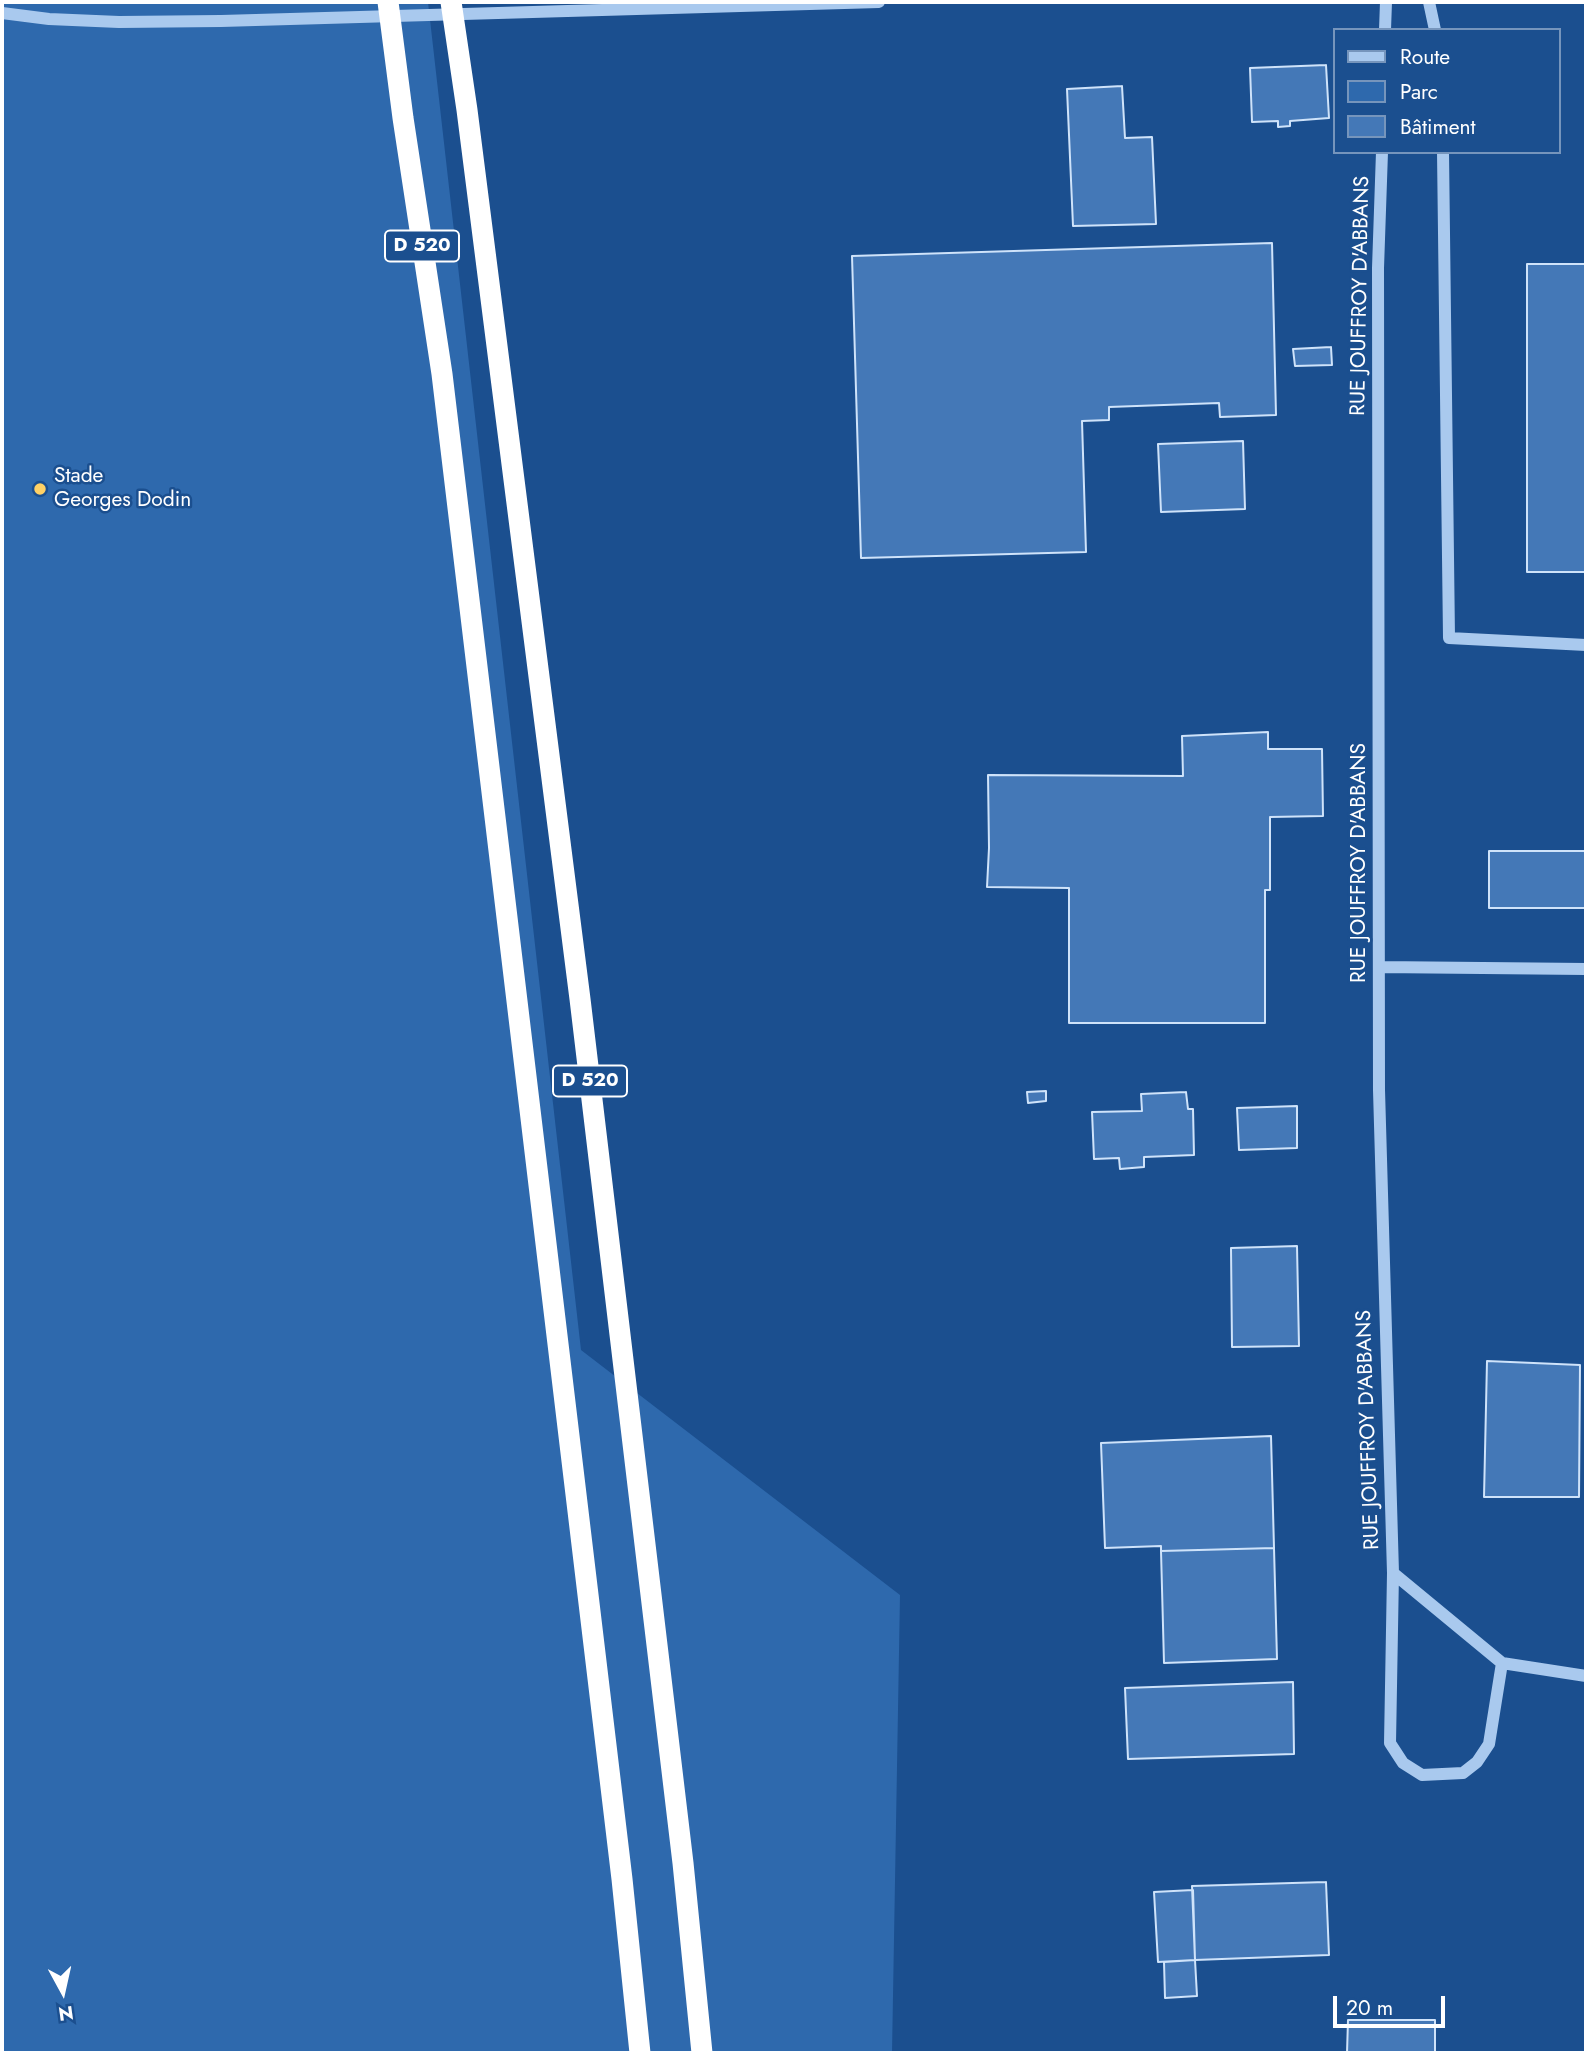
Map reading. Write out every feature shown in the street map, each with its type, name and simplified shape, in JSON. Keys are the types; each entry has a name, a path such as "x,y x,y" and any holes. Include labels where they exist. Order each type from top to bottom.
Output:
{"highway":[{"name":"D 520","path":"388,2 445,401 617,1838 640,2053"},
{"name":"D 520","path":"452,2 580,999 683,1863 702,2053"}],"street":[{"path":"2,13 50,19 183,21 879,2"},
{"path":"1385,28 1386,2"},
{"path":"1429,2 1435,28"},
{"name":"RUE JOUFFROY D'ABBANS","path":"1382,154 1378,268 1379,1090 1393,1573 1390,1743 1403,1763 1422,1774 1463,1773 1477,1762 1489,1744 1502,1664 1393,1573"},
{"path":"1443,154 1449,638 1586,645"},
{"path":"1379,967 1586,969"},
{"path":"1502,1664 1586,1676"}],"green space":[{"path":"2,2 428,2 581,1350 900,1595 892,2053 2,2053"}],"building":[{"path":"1326,65 1329,118 1290,121 1290,126 1278,127 1278,121 1252,122 1250,68"},
{"path":"1122,86 1125,138 1152,137 1156,224 1073,226 1067,89"},
{"path":"1272,243 1276,415 1220,417 1219,403 1109,407 1109,420 1082,421 1086,552 861,558 852,256"},
{"path":"1527,264 1586,264 1586,572 1527,572"},
{"path":"1331,347 1332,365 1295,366 1293,349"},
{"path":"1243,441 1245,509 1161,512 1158,444"},
{"path":"1268,732 1268,749 1322,749 1323,816 1270,817 1270,890 1265,890 1265,1023 1069,1023 1069,888 987,887 988,775 1183,776 1182,736"},
{"path":"1489,851 1586,851 1586,908 1489,908"},
{"path":"1046,1091 1046,1101 1028,1103 1027,1092"},
{"path":"1186,1092 1188,1109 1193,1109 1194,1155 1144,1157 1144,1167 1120,1169 1119,1158 1094,1159 1092,1112 1142,1111 1141,1094"},
{"path":"1297,1106 1297,1148 1239,1150 1237,1108"},
{"path":"1297,1246 1299,1346 1232,1347 1231,1248"},
{"path":"1487,1361 1580,1365 1579,1497 1484,1497"},
{"path":"1271,1436 1274,1548 1161,1551 1161,1546 1105,1548 1101,1443"},
{"path":"1274,1548 1277,1659 1164,1663 1161,1551"},
{"path":"1293,1682 1294,1754 1128,1759 1125,1688"},
{"path":"1326,1882 1329,1955 1195,1960 1192,1886"},
{"path":"1193,1890 1195,1960 1158,1962 1154,1892"},
{"path":"1195,1960 1197,1996 1165,1998 1164,1962"},
{"path":"1348,2020 1435,2020 1435,2053 1347,2053"}],"place":[{"name":"Stade Georges Dodin","path":"40,489"}]}
